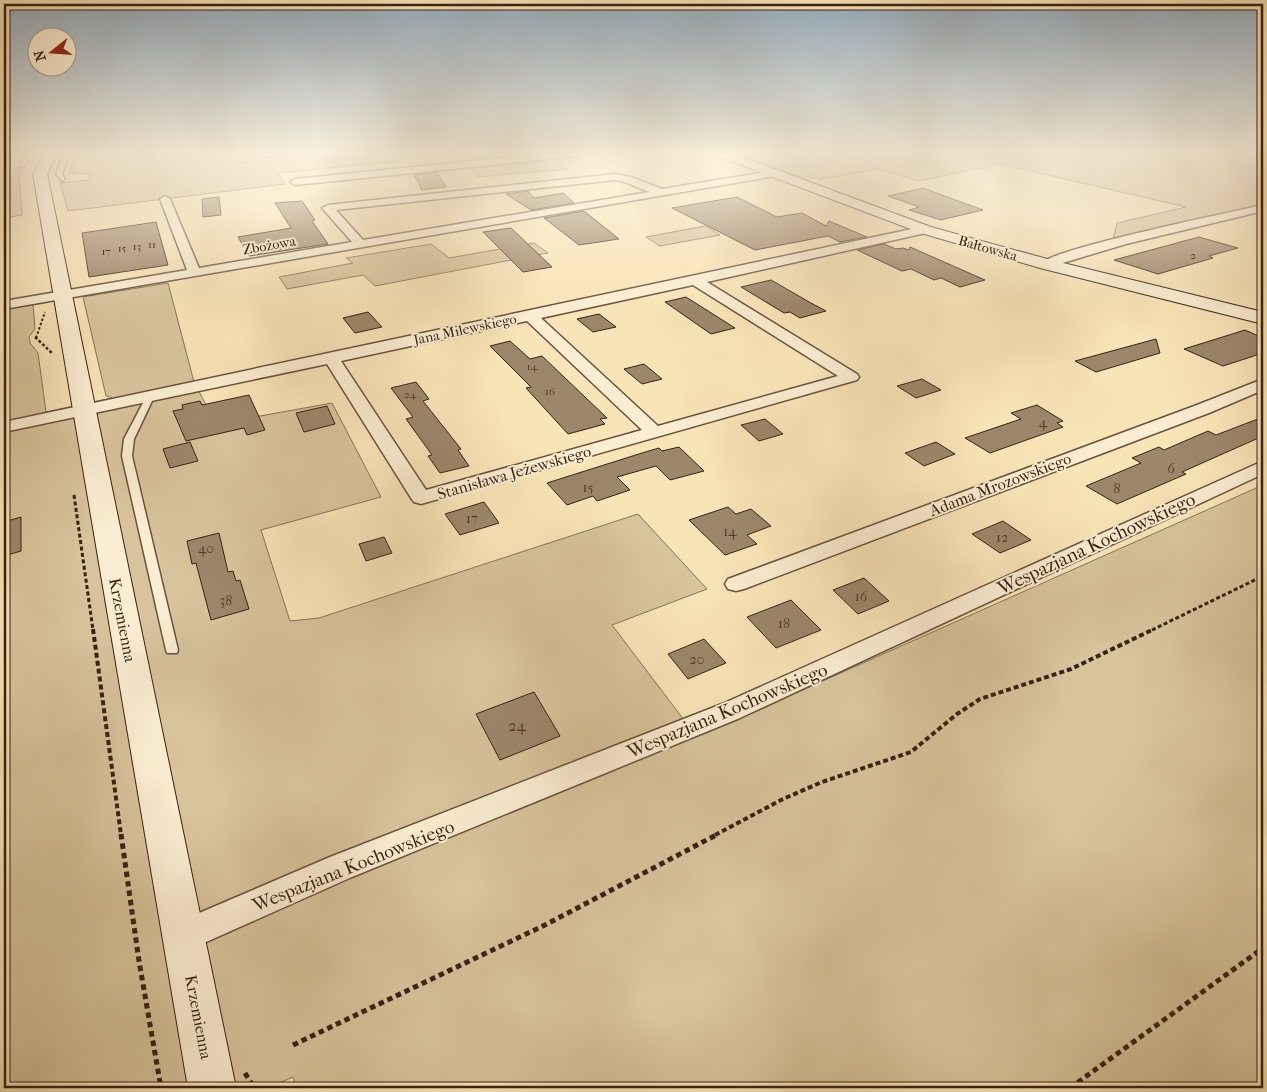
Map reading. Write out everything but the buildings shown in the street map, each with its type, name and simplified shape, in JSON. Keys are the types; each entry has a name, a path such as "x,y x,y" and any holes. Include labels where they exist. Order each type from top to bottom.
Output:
{"main road":[{"name":"Krzemienna","path":"45,204 212,1088"},
{"name":"Bałtowska","path":"858,204 926,230 1046,264 1263,318"}],"street":[{"path":"167,204 195,273"},
{"path":"361,244 328,208 367,204"},
{"name":"Zbożowa","path":"4,305 597,204"},
{"path":"1046,264 1057,259 1123,241 1263,208"},
{"name":"Jana Milewskiego","path":"4,426 330,356 530,316 926,230"},
{"name":"Stanisława Jeżewskiego","path":"330,356 421,498 852,377 695,280"},
{"path":"530,316 654,432"},
{"name":"Adama Mrozowskiego","path":"736,584 1203,409 1263,384"},
{"name":"Wespazjana Kochowskiego","path":"183,936 341,867 500,805 731,710 1263,467"}],"lane":[{"path":"146,396 148,401 130,439 127,456 172,650"}],"path":[{"path":"73,488 139,961 161,1088"},
{"path":"293,1045 545,925 784,799 822,782 911,752 957,714 980,699 1070,669 1263,576"},
{"path":"1070,1088 1263,948"}],"shaded area":[{"path":"4,204 21,204 22,215 4,218"},
{"path":"66,204 125,204 68,211"},
{"path":"1173,204 1263,204 1263,208 1112,244 1117,223 1186,207"},
{"path":"705,226 720,235 660,246 646,237"},
{"path":"534,243 548,253 375,286 363,275 287,289 279,277 353,263 346,258 431,244 449,258"},
{"path":"168,283 194,382 216,424 332,403 381,497 261,530 290,621 319,618 638,514 707,589 612,625 687,724 699,736 1263,485 1263,1088 296,1088 293,1077 268,1088 4,1088 4,307 33,304 35,329 29,337 30,343 38,353 46,412 112,398 106,396 83,297"}]}
